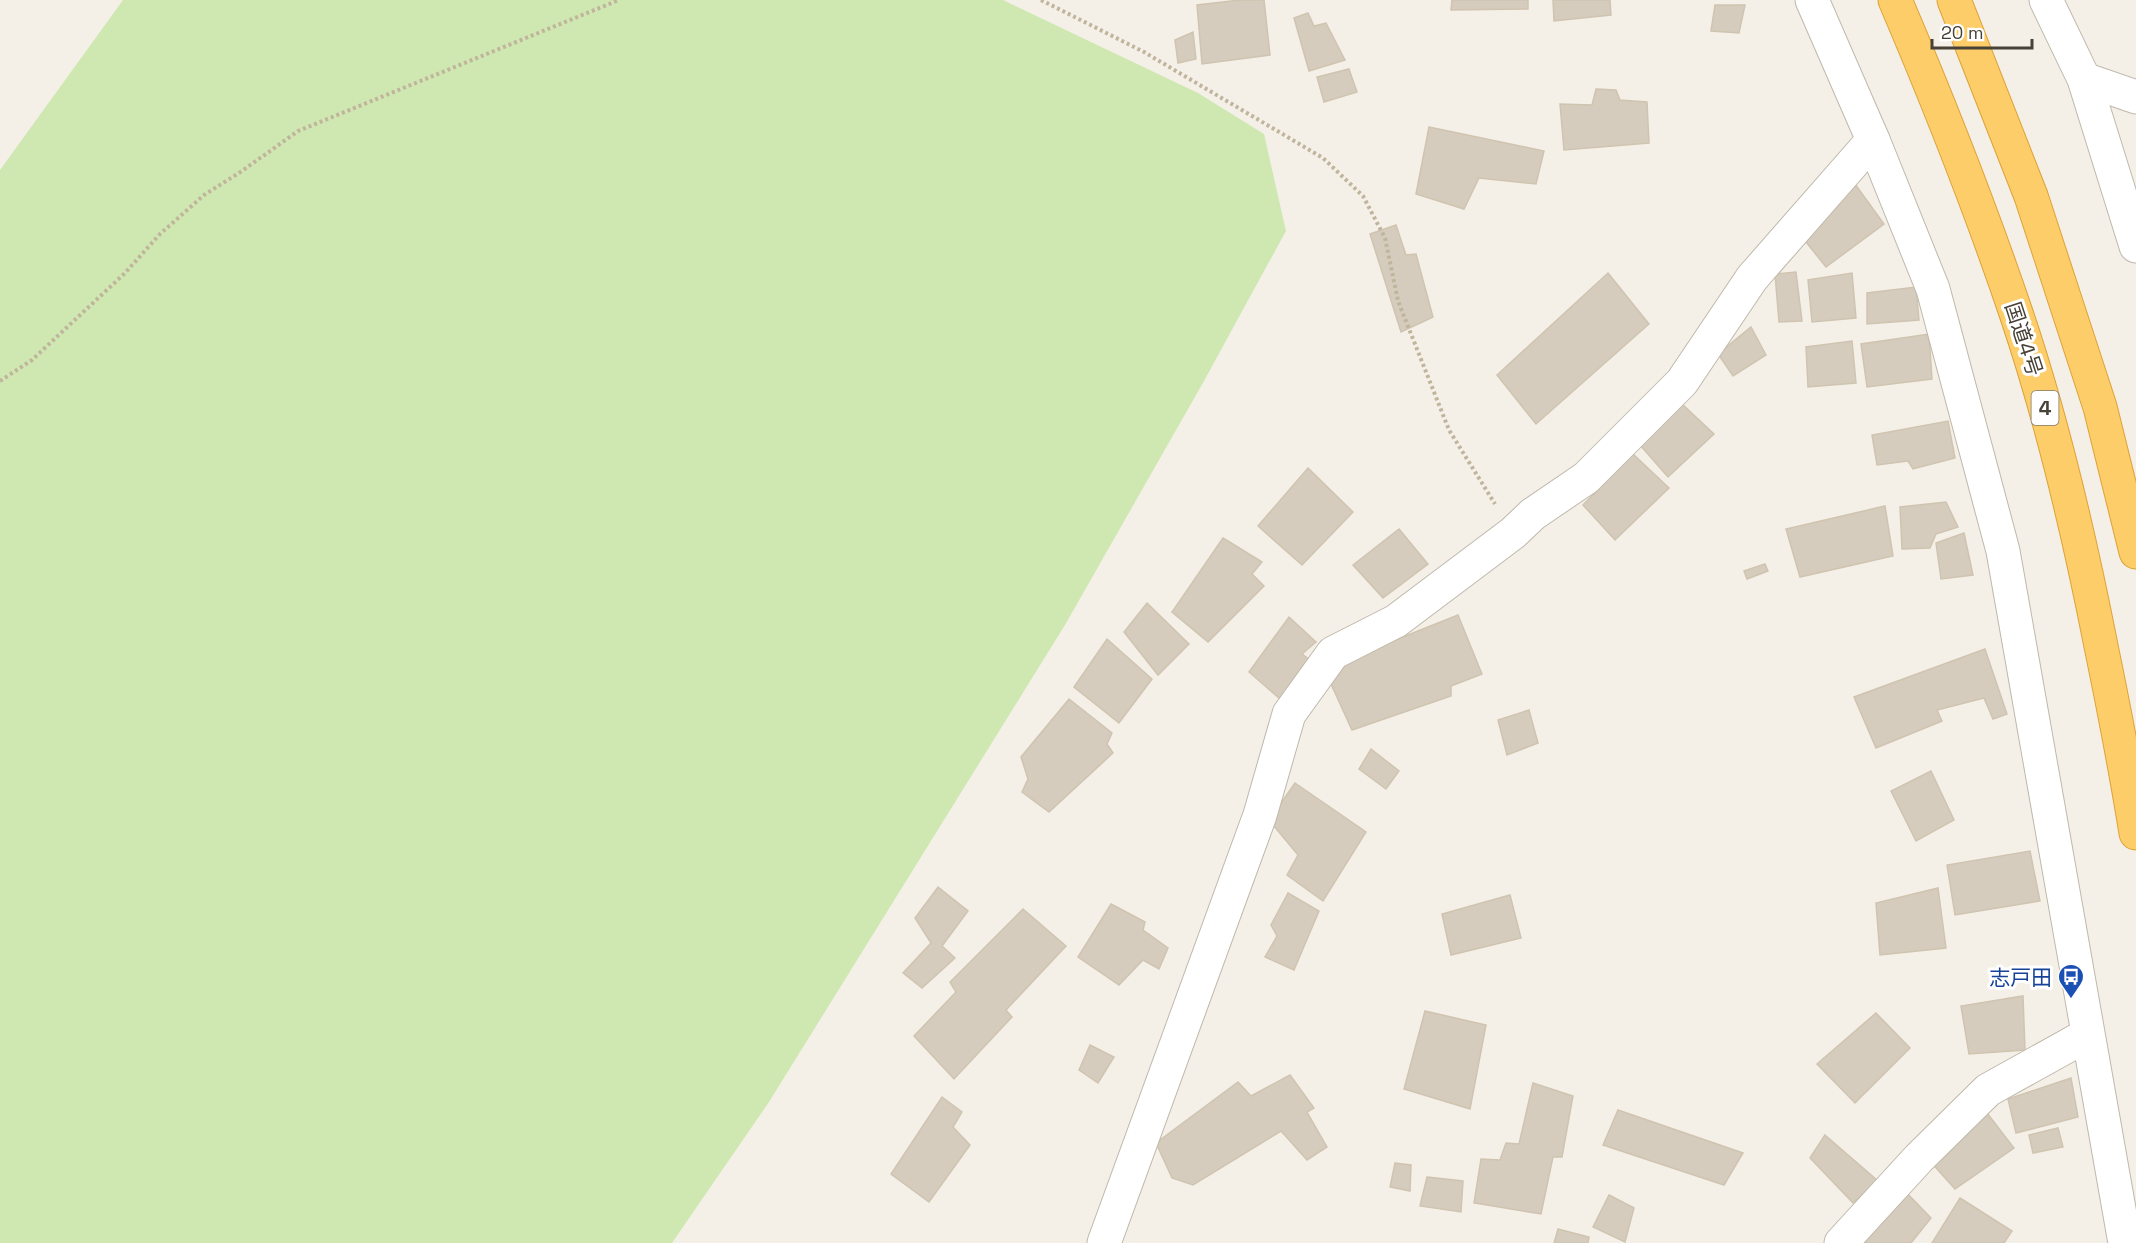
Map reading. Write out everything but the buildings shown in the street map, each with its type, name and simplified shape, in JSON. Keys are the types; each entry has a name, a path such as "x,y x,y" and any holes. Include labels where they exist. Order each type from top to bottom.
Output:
{"highway":[{"name":"国道4号","path":"1895,0 1956,148 2017,313 2050,423 2079,537 2127,776 2136,833"},
{"path":"1954,0 2031,196 2100,407 2136,552"}],"street":[{"path":"1812,0 1873,140 1933,289 2003,551 2125,1243"},
{"path":"2046,0 2084,79 2136,246"},
{"path":"2084,79 2136,97"},
{"path":"1104,1243 1260,815 1289,714 1333,653 1396,621 1513,533 1533,514 1586,478 1682,382 1752,278 1873,140"},
{"path":"1841,1243 1919,1158 1988,1090 2087,1035"}],"path":[{"path":"0,381 32,360 125,273 160,234 204,195 242,171 298,130 619,0"},
{"path":"1041,0 1144,52 1323,158 1363,196 1384,238 1398,301 1449,430 1513,533"}],"green space":[{"path":"123,0 1003,0 1198,93 1264,134 1286,231 1204,381 1065,625 769,1102 672,1243 0,1243 0,170"}],"place":[{"name":"志戸田","path":"2071,1000"}]}
